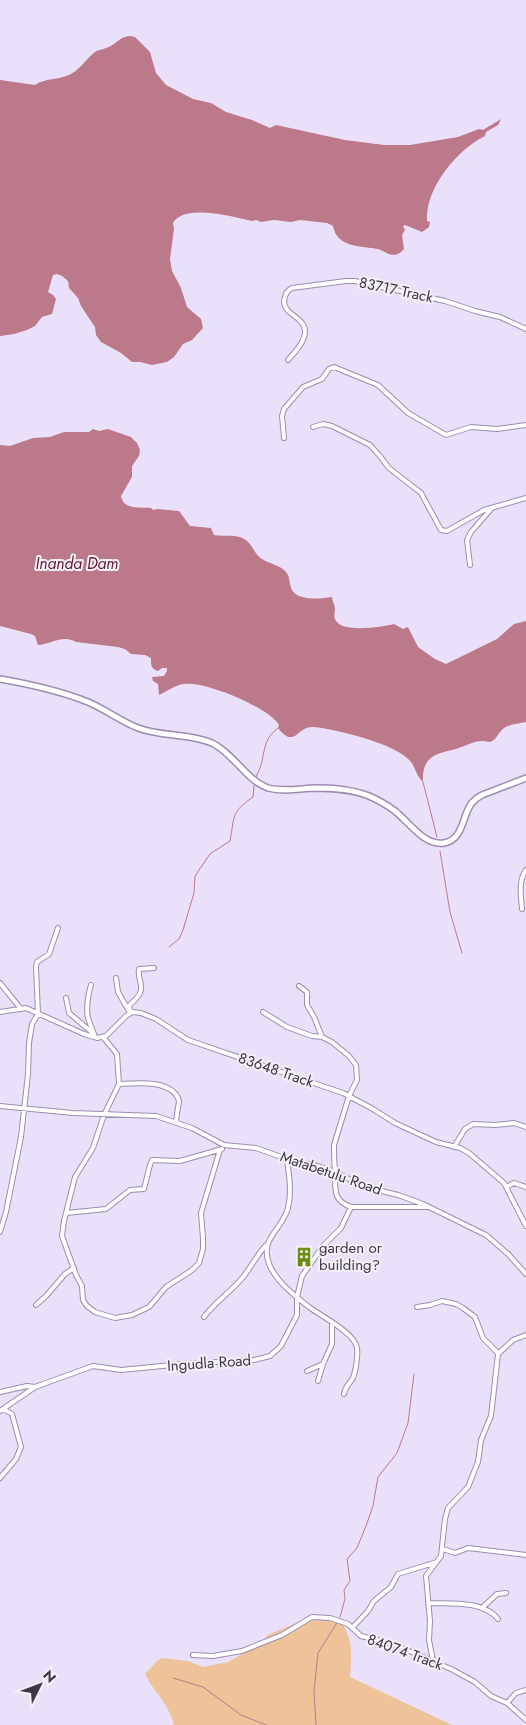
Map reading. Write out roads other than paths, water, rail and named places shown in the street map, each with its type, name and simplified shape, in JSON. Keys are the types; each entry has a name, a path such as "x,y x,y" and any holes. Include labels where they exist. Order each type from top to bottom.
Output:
{"street":[{"name":"83717 Track","path":"288,360 301,344 305,333 302,322 285,307 284,299 287,292 292,288 355,281 445,301 500,317 526,329"},
{"path":"284,438 282,416 284,409 303,387 322,379 329,369 334,367 378,385 408,413 446,435 471,427 497,429 526,425"},
{"path":"313,427 323,424 332,426 370,445 389,468 421,494 441,530 448,531 484,510 526,498"},
{"path":"470,565 467,540 471,532 492,508"},
{"path":"0,679 87,702 129,724 148,731 214,744 229,755 253,779 266,787 292,790 337,788 362,794 381,802 396,812 425,838 435,843 449,842 456,836 467,810 476,798 526,778"},
{"path":"522,909 520,893 522,878 526,870"},
{"path":"0,1232 18,1155 25,1109 29,1042 32,1024 38,1014 36,967 37,962 49,954 58,928"},
{"path":"130,1013 129,1006 140,994 142,988 138,976 139,969 154,968"},
{"path":"116,978 118,992 130,1013"},
{"path":"0,983 21,1008"},
{"path":"91,985 88,994 87,1010 95,1037"},
{"path":"299,986 306,992 307,1005 322,1036 343,1051 356,1065 357,1080 349,1096 334,1145 335,1191 340,1201 351,1207 431,1207"},
{"path":"66,998 70,1013 95,1037"},
{"path":"0,1012 26,1008 84,1034 103,1038 117,1054 119,1084 104,1115 93,1148 75,1177 66,1213 63,1240 82,1286 83,1300 95,1312 115,1318 122,1318 150,1307 166,1287 192,1270 200,1261 203,1238 201,1213 220,1150 224,1145"},
{"name":"83648 Track","path":"130,1013 137,1012 151,1016 188,1040 349,1096 395,1123 436,1142 469,1153 506,1187 526,1226"},
{"path":"263,1012 287,1027 312,1036 322,1036"},
{"path":"103,1038 122,1018 130,1013"},
{"path":"119,1084 153,1084 174,1091 180,1101 176,1121"},
{"name":"Matabetulu Road","path":"0,1106 104,1115 143,1115 176,1121 198,1130 224,1145 256,1148 287,1159 335,1172 365,1187 398,1195 431,1207 494,1240 526,1274"},
{"path":"454,1147 465,1129 473,1124 495,1125 511,1123 526,1126"},
{"path":"66,1213 106,1209 130,1190 144,1189 152,1160 175,1161 220,1150"},
{"path":"204,1317 242,1278 286,1213 290,1190 287,1159"},
{"path":"506,1187 514,1183 526,1187"},
{"name":"Ingudla Road","path":"1,1410 35,1387 93,1366 121,1370 264,1359 274,1354 286,1337 297,1315 297,1297 304,1273 322,1246 343,1225 351,1207"},
{"path":"266,1245 268,1262 272,1272 297,1297 341,1327 354,1341 357,1349 354,1373 344,1389 344,1394"},
{"path":"36,1305 65,1274 74,1268"},
{"path":"417,1306 430,1306 442,1301 459,1306 474,1317 483,1338 498,1353"},
{"path":"318,1381 332,1342 332,1322"},
{"path":"433,1661 430,1646 426,1576 441,1556 446,1513 450,1505 468,1487 478,1462 481,1440 491,1416 498,1353 513,1340 526,1335"},
{"path":"307,1371 323,1364"},
{"path":"0,1392 27,1386 35,1387"},
{"path":"0,1478 16,1459 21,1447 12,1414 1,1410"},
{"path":"443,1548 455,1553 468,1548 526,1554"},
{"path":"352,1628 368,1611 373,1602 389,1590 398,1574 437,1562"},
{"path":"482,1608 498,1594 506,1593"},
{"path":"428,1603 462,1604 482,1608 492,1612 498,1619"},
{"name":"84074 Track","path":"193,1655 213,1656 242,1651 282,1635 312,1617 321,1616 346,1622 361,1636 393,1644 475,1682 491,1696 507,1703 526,1720"},
{"path":"507,1703 516,1693 526,1690"}],"water":[{"path":"130,36 135,37 150,52 156,73 166,85 193,99 211,103 226,112 270,128 276,125 345,140 384,145 410,145 458,137 479,129 483,130 501,119 498,125 474,142 445,171 431,196 427,221 430,222 429,227 422,232 405,225 403,226 405,230 402,235 404,249 395,255 378,249 351,245 339,238 333,226 327,223 300,220 291,222 274,220 261,222 210,213 187,214 179,217 173,223 170,259 172,271 181,288 187,307 201,319 203,328 192,340 183,344 174,357 167,362 152,365 132,362 121,353 101,342 96,335 95,327 78,298 69,288 68,281 57,274 53,275 48,292 56,299 52,314 42,317 35,326 27,330 0,336 0,80 35,85 43,81 65,77 76,70 96,51 105,49"},
{"name":"Inanda Dam","path":"93,429 99,431 108,429 131,437 137,443 140,450 139,456 132,466 132,477 121,496 125,504 133,507 151,508 153,510 179,511 190,526 211,528 214,535 236,536 243,539 249,543 260,557 284,570 295,594 304,598 332,597 335,618 340,625 355,628 372,628 394,624 403,629 408,627 418,647 446,664 497,639 514,624 526,621 526,722 506,727 490,742 476,742 436,755 427,761 423,773 423,782 411,762 404,755 366,739 314,727 308,727 292,737 288,737 278,728 279,725 273,718 250,703 220,691 194,684 184,684 159,695 158,684 153,681 152,677 164,676 167,668 162,668 158,671 154,669 151,658 145,655 131,654 125,649 118,647 66,639 38,645 35,636 31,634 0,626 0,445 10,446 33,438 50,437 64,432 89,432"}],"waterway":[{"path":"256,777 266,743 270,735 278,728"},
{"path":"423,782 437,837"},
{"path":"169,947 179,939 183,930 194,893 195,876 210,854 230,841 233,820 240,807 253,797 254,786"},
{"path":"440,851 450,912 462,953"},
{"path":"340,1617 345,1599 344,1590 350,1581 347,1559 357,1548 366,1526 373,1506 378,1477 397,1453 408,1423 414,1374"},
{"path":"316,1725 314,1691 318,1653 338,1621"},
{"path":"173,1678 203,1687 241,1715 266,1725"}],"place":[{"name":"garden or building?","path":"304,1257"}]}
